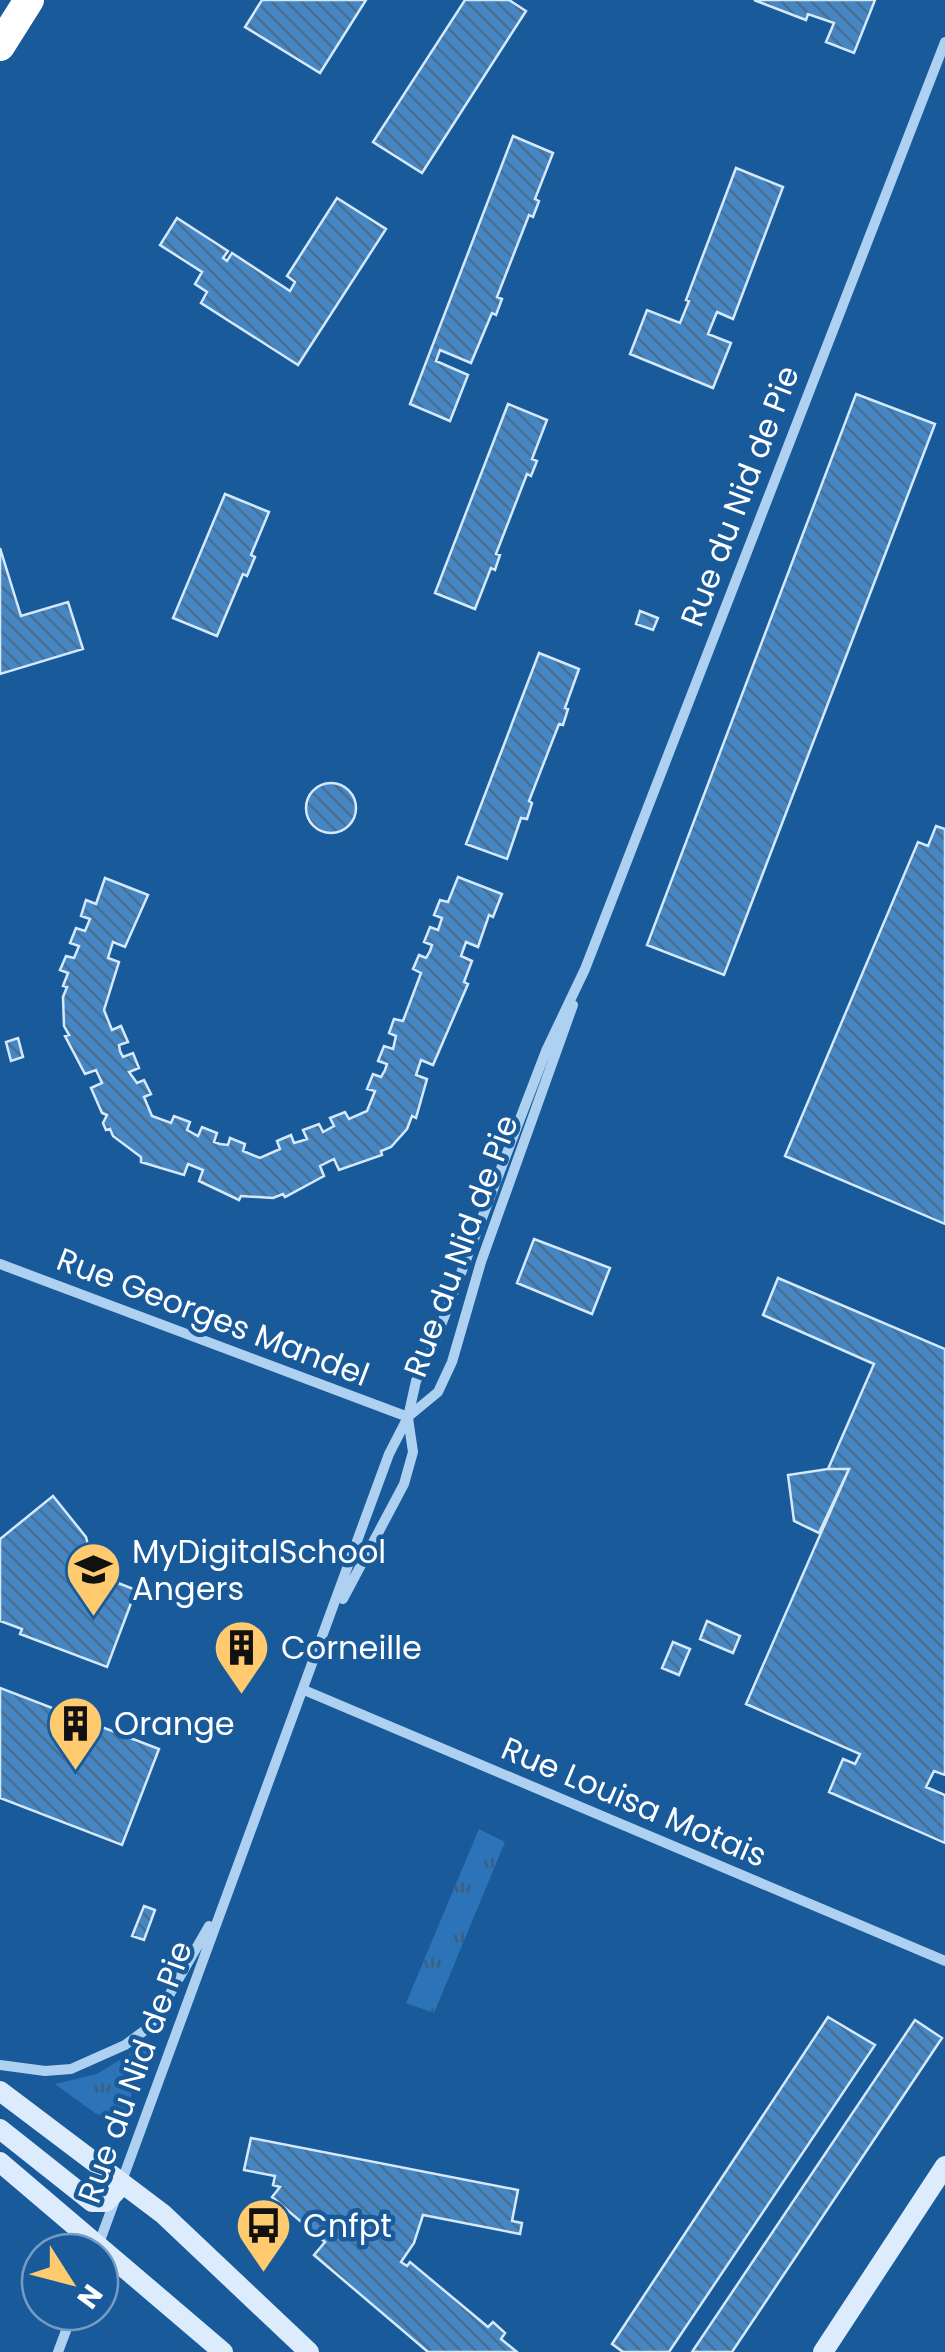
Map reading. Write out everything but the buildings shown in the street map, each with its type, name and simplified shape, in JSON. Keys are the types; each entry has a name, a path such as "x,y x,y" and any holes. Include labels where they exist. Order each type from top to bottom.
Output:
{"highway":[{"path":"0,46 29,0"}],"street":[{"name":"Rue du Nid de Pie","path":"104,2232 389,1454 408,1417 416,1381 430,1354 546,1052 584,969 945,42"},
{"name":"Rue du Nid de Pie","path":"408,1417 438,1392 452,1362 482,1262 558,1055 584,969"},
{"name":"Rue Georges Mandel","path":"0,1264 408,1417"},
{"name":"Rue du Nid de Pie","path":"328,1627 404,1484 413,1452 408,1417"},
{"name":"Rue Louisa Motais","path":"304,1690 945,1961"},
{"name":"Rue du Nid de Pie","path":"0,2066 45,2071 72,2069 125,2046 152,2024 220,1908"},
{"path":"0,2091 163,2214 309,2352"},
{"path":"0,2129 92,2202 106,2202 123,2184"},
{"path":"0,2162 78,2232"},
{"path":"824,2352 945,2166"},
{"path":"120,2268 223,2352"}],"green space":[{"path":"479,1829 505,1842 434,2013 406,2003"},
{"path":"146,2044 150,2050 120,2123 95,2113 55,2084 97,2074"}],"place":[{"name":"MyDigitalSchool Angers","path":"93,1619"},
{"name":"Corneille","path":"242,1697"},
{"name":"Orange","path":"75,1773"},
{"name":"Cnfpt","path":"264,2275"}]}
